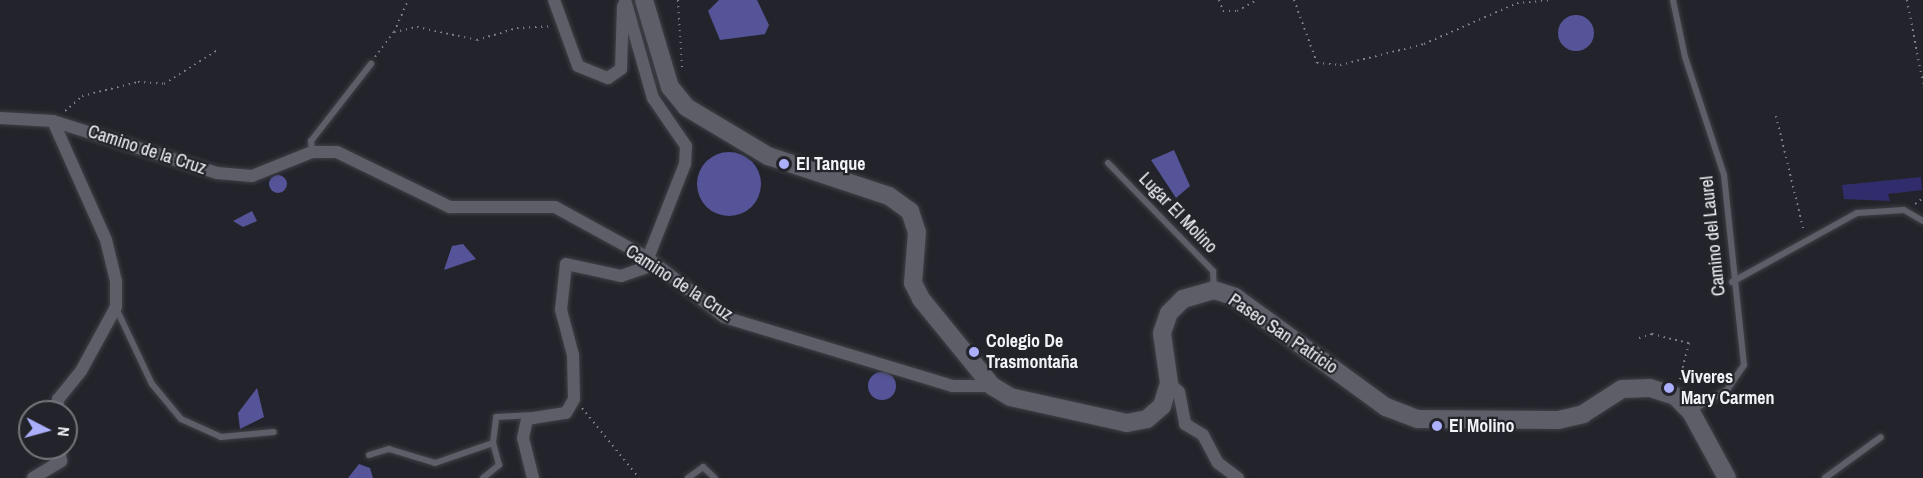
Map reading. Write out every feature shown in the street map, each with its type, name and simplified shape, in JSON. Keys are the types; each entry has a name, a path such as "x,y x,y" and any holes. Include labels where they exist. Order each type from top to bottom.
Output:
{"street":[{"path":"554,0 578,66 608,78 621,69 624,0"},
{"path":"533,478 522,438 527,419 536,415 566,413 574,399 573,355 561,310 566,264 621,276 652,261 685,164 686,146 653,98 624,0"},
{"path":"644,0 670,87 686,107 768,156 889,196 910,211 918,232 913,267 917,291 992,386"},
{"name":"Camino de la Cruz","path":"0,118 53,121 217,173 252,176 312,152 346,155 450,207 555,207 652,261 724,317 952,386 992,386 1010,397 1127,423 1147,419 1162,406 1169,383"},
{"path":"53,121 106,240 116,307 81,371 58,400"},
{"name":"Paseo San Patricio","path":"1169,383 1162,333 1169,313 1183,299 1214,290 1235,297 1386,407 1418,419 1558,420 1583,414 1622,389 1650,388 1675,396"},
{"path":"1169,383 1179,392 1185,424 1203,435 1218,463 1238,478"},
{"path":"1675,396 1690,412 1726,478"},
{"path":"33,478 61,460"}],"lane":[{"name":"Camino del Laurel","path":"1673,0 1685,57 1724,175 1732,282 1744,365 1728,389 1690,412"},
{"path":"312,152 311,141 371,64"},
{"name":"Lugar El Molino","path":"1108,163 1213,271 1214,290"},
{"path":"1732,282 1806,241 1879,207 1904,210 1923,221"},
{"path":"116,307 152,384 181,419 221,437 274,432"},
{"path":"483,478 499,465 493,443 496,417 536,415"},
{"path":"1825,478 1881,437"},
{"path":"369,455 389,449 435,463 493,443"},
{"path":"688,478 703,467 715,478"}],"path":[{"path":"371,64 394,32 408,0"},
{"path":"678,0 683,80"},
{"path":"1220,0 1223,10 1237,11 1257,0"},
{"path":"1294,0 1317,63 1340,64 1424,44 1517,3 1551,0"},
{"path":"1907,0 1923,83"},
{"path":"394,32 417,27 477,40 517,28 562,25"},
{"path":"53,121 82,96 138,82 165,84 216,51"},
{"path":"1776,116 1806,241"},
{"path":"1639,338 1652,334 1689,343 1675,396"},
{"path":"574,399 639,478"}],"shaded area":[{"path":"719,0 757,0 769,25 765,34 720,40 708,11"},
{"path":"1576,15 1589,20 1594,33 1589,46 1576,51 1563,46 1558,33 1563,20"},
{"path":"1174,150 1190,186 1176,198 1151,160"},
{"path":"729,152 747,158 755,166 761,184 755,202 747,210 729,216 711,210 703,202 697,184 703,166 711,158"},
{"path":"278,175 284,178 287,184 284,190 278,193 272,190 269,184 272,178"},
{"path":"252,211 257,221 243,227 233,221"},
{"path":"463,244 476,259 444,270 452,246"},
{"path":"882,372 892,376 896,386 892,396 882,400 872,396 868,386 872,376"},
{"path":"257,388 264,417 240,429 238,413"},
{"path":"359,464 370,468 373,478 348,478"}],"building":[{"path":"1921,177 1922,190 1888,194 1890,201 1844,199 1842,185"}],"place":[{"name":"El Tanque","path":"784,164"},
{"name":"Colegio De Trasmontaña","path":"974,352"},
{"name":"Viveres Mary Carmen","path":"1669,388"},
{"name":"El Molino","path":"1437,426"}]}
